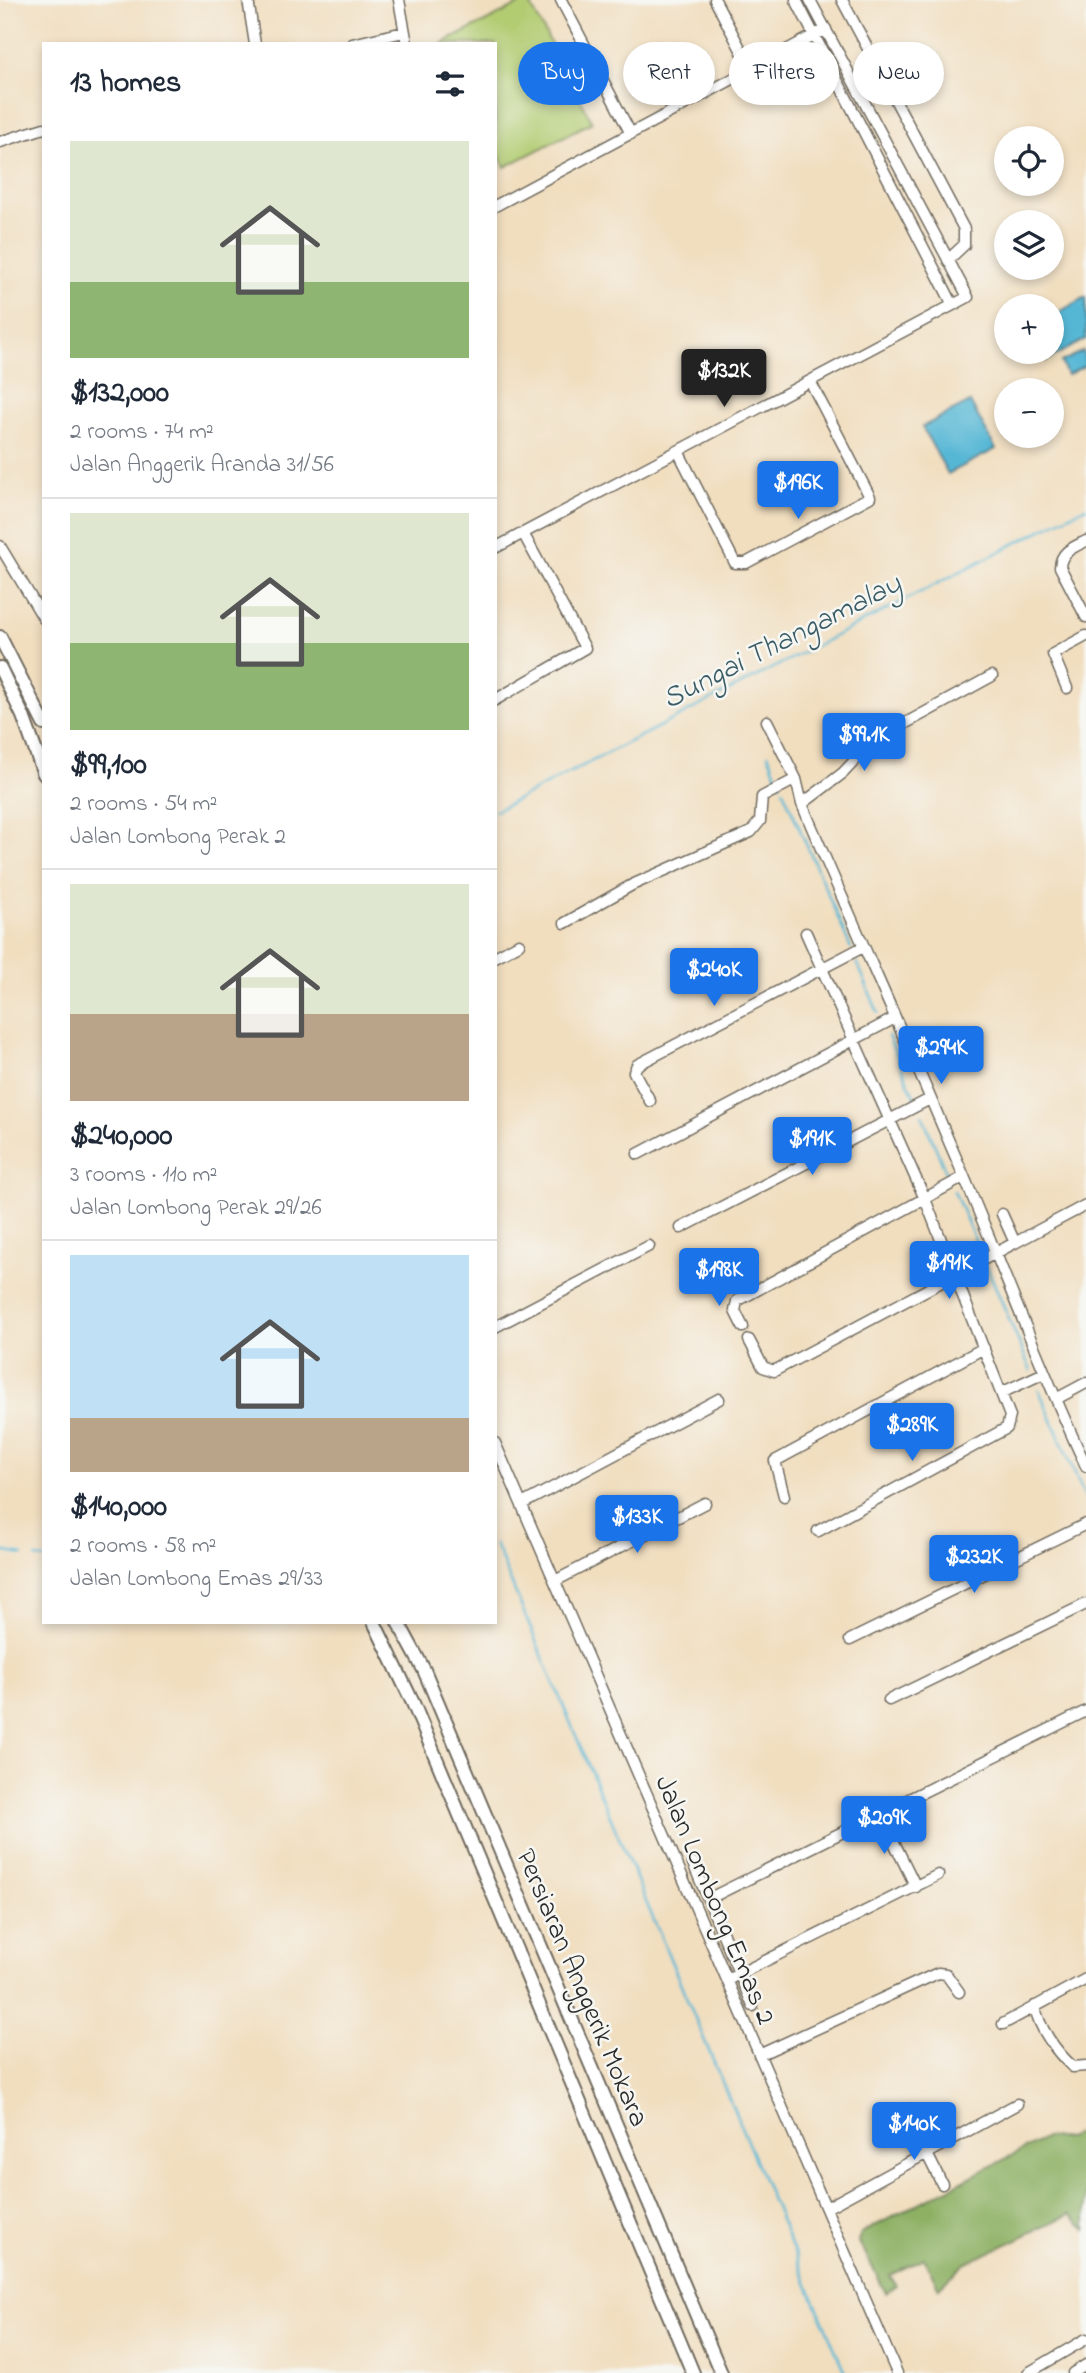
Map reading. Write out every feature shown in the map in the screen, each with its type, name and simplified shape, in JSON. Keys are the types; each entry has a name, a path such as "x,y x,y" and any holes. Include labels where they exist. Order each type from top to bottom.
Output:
{"main road":[{"path":"0,637 42,720"},
{"path":"0,668 23,716 42,768"},
{"name":"Persiaran Anggerik Mokara","path":"375,1624 454,1801 693,2373"},
{"name":"Persiaran Anggerik Mokara","path":"399,1624 428,1680 721,2373"}],"street":[{"path":"248,0 256,42"},
{"path":"400,0 406,42"},
{"path":"561,0 631,134"},
{"path":"715,0 737,42"},
{"path":"796,0 953,305"},
{"path":"497,547 968,297 810,0"},
{"path":"842,0 964,229 964,245 948,260"},
{"path":"803,42 826,29"},
{"path":"361,42 404,32"},
{"path":"497,205 729,81"},
{"path":"0,142 42,129"},
{"path":"678,451 735,563 746,564 807,533 870,497 810,381"},
{"path":"497,699 585,648 523,533"},
{"path":"1086,541 1067,551 1061,558 1060,567 1086,617"},
{"path":"0,546 42,616"},
{"path":"1067,688 1053,654 1086,636"},
{"path":"802,804 843,773 873,741 992,676"},
{"path":"767,721 791,782 964,1177 1044,1373 1082,1448 1086,1466"},
{"path":"862,728 873,741"},
{"path":"565,923 632,885 751,832 760,821 762,797 791,782"},
{"path":"806,933 925,1199 1010,1416 1007,1428 818,1531"},
{"path":"497,956 519,944"},
{"path":"650,1101 634,1072 637,1065 863,947"},
{"path":"638,1154 895,1018"},
{"path":"681,1228 930,1099"},
{"path":"743,1327 735,1311 737,1301 964,1177"},
{"path":"749,1340 763,1367 774,1371 1086,1205"},
{"path":"1002,1214 1016,1243"},
{"path":"497,1326 649,1246"},
{"path":"784,1496 775,1461 984,1348"},
{"path":"1002,1393 1044,1373"},
{"path":"1056,1399 1086,1383"},
{"path":"522,1504 719,1399"},
{"name":"Jalan Lombong Emas 2","path":"497,1448 727,1980 764,2052 826,2208 897,2373"},
{"path":"555,1581 705,1503"},
{"path":"850,1640 1086,1524"},
{"path":"889,1700 1086,1604"},
{"path":"708,1899 1086,1711"},
{"path":"879,1812 916,1887"},
{"path":"693,1863 753,2006"},
{"path":"727,1980 938,1875"},
{"path":"764,2052 939,1973 946,1974 959,1992"},
{"path":"1003,2024 1086,1979"},
{"path":"1035,2006 1037,2018 1065,2060 1073,2067 1086,2066"},
{"path":"826,2208 1017,2104"},
{"path":"913,2126 942,2184"},
{"path":"1028,2373 1086,2339"},
{"path":"1073,2373 1086,2365"}],"green space":[{"path":"528,0 550,42 518,42 518,105 583,105 592,122 505,167 497,152 497,42 445,42"},
{"path":"1086,2129 1086,2229 1070,2214 964,2264 939,2288 924,2258 890,2275 896,2286 886,2293 859,2242 861,2233 1046,2138 1069,2138"}],"water":[{"path":"1086,297 1086,339 1064,351 1064,309"},
{"path":"1083,351 1086,365 1067,375 1062,364"},
{"path":"970,402 996,449 948,474 922,427"}],"waterway":[{"name":"Sungai Thangamalay","path":"497,810 1086,507"},
{"path":"768,754 780,784"},
{"path":"783,790 851,948"},
{"path":"857,962 878,1013"},
{"path":"888,1036 916,1101"},
{"path":"922,1115 948,1177"},
{"path":"954,1191 981,1254"},
{"path":"987,1267 1031,1371"},
{"path":"1039,1390 1086,1499"},
{"path":"497,1549 845,2373"},
{"path":"0,1551 23,1555"},
{"path":"36,1558 42,1559"}]}
